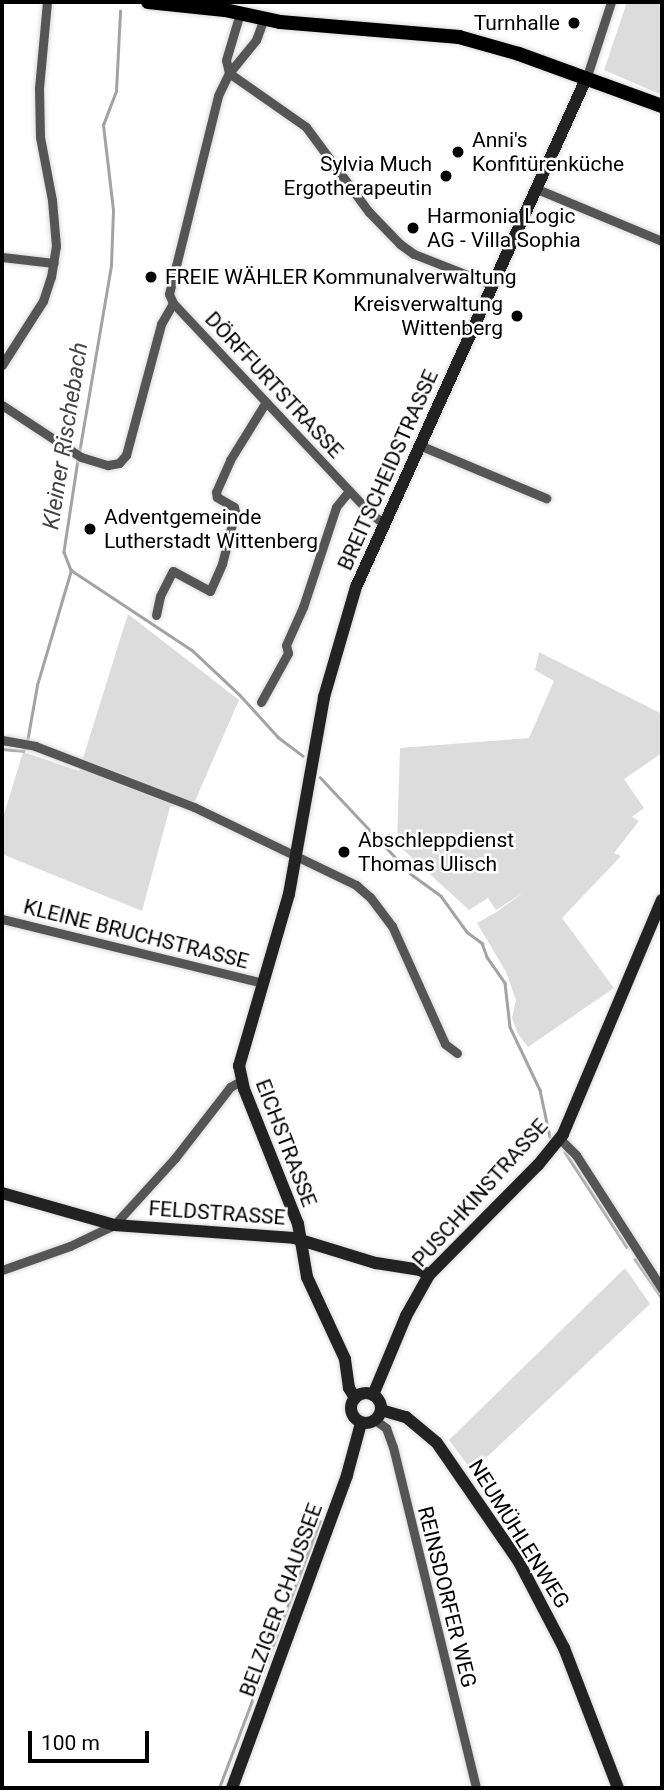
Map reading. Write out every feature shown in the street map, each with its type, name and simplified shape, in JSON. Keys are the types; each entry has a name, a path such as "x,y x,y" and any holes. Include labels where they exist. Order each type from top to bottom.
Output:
{"main road":[{"path":"148,2 459,37 662,106"}],"street":[{"path":"2,365 38,311 54,263 55,222 40,137 39,88 47,2"},
{"path":"586,79 611,2"},
{"path":"2,405 77,455 108,465 119,463 126,455 161,324 173,303 169,294 171,284 214,111 229,73 252,46 252,12"},
{"path":"252,12 226,60 229,73 306,127 369,212 400,244 425,259 493,285"},
{"name":"BREITSCHEIDSTRASSE","path":"297,856 328,678 356,586 586,79"},
{"path":"537,189 662,241"},
{"path":"2,257 54,263"},
{"name":"DÖRFFURTSTRASSE","path":"173,303 349,491 383,523"},
{"path":"156,615 160,596 173,572 210,591 222,564 235,512 234,507 217,497 216,492 230,460 266,402"},
{"path":"419,445 546,498"},
{"path":"261,702 288,653 286,645 303,607 336,508 349,491"},
{"path":"2,740 27,744 194,807 347,880 378,906 392,926 445,1044 457,1053"},
{"name":"EICHSTRASSE","path":"297,856 239,1066 241,1081 298,1224 307,1276 345,1359 349,1388 355,1398"},
{"name":"PUSCHKINSTRASSE","path":"373,1395 412,1304 429,1275 558,1142 662,900"},
{"name":"KLEINE BRUCHSTRASSE","path":"2,919 263,983"},
{"path":"2,1270 70,1246 114,1225 175,1158 230,1087 241,1081"},
{"path":"558,1142 576,1155 662,1289"},
{"name":"FELDSTRASSE","path":"2,1193 114,1225 301,1240 393,1266 420,1270 429,1275"},
{"path":"364,1393 373,1395 379,1401 378,1415 361,1423 351,1412 355,1398 364,1393"},
{"name":"REINSDORFER WEG","path":"378,1415 388,1431 475,1788"},
{"name":"NEUMÜHLENWEG","path":"378,1415 406,1417 437,1443 519,1562 564,1648 618,1788"},
{"name":"BELZIGER CHAUSSEE","path":"232,1788 347,1475 361,1423"}],"shaded area":[{"path":"627,2 662,2 662,95 604,70"},
{"path":"128,614 239,700 195,801 170,807 142,911 2,854 2,821 23,752 79,771"},
{"path":"539,652 662,714 662,753 624,779 644,808 632,817 639,821 614,853 621,856 562,918 614,988 528,1047 518,1034 512,1018 516,1000 506,972 477,923 524,892 496,910 488,898 469,910 397,844 400,748 529,738 554,681 535,670"},
{"path":"625,1268 650,1304 472,1471 449,1440"}],"waterway":[{"name":"Kleiner Rischebach","path":"79,453 111,265 113,210 103,125 116,91 120,11"},
{"name":"Kleiner Rischebach","path":"78,460 64,552 71,570 192,650 241,696 278,737 303,756"},
{"path":"27,742 37,685 71,570"},
{"path":"2,749 23,751 25,748"},
{"name":"Kleiner Rischebach","path":"320,777 411,874 441,896 467,932 482,943 487,957 505,983 510,1027 540,1090 550,1137"},
{"name":"Kleiner Rischebach","path":"565,1152 627,1247"},
{"name":"Kleiner Rischebach","path":"635,1259 662,1298"},
{"path":"219,1788 320,1521"}],"place":[{"name":"Turnhalle","path":"574,23"},
{"name":"Anni's Konfitürenküche","path":"458,152"},
{"name":"Sylvia Much Ergotherapeutin","path":"446,176"},
{"name":"Harmonia Logic AG - Villa Sophia","path":"413,228"},
{"name":"FREIE WÄHLER Kommunalverwaltung","path":"151,277"},
{"name":"Kreisverwaltung Wittenberg","path":"517,316"},
{"name":"Adventgemeinde Lutherstadt Wittenberg","path":"90,529"},
{"name":"Abschleppdienst Thomas Ulisch","path":"344,852"}]}
